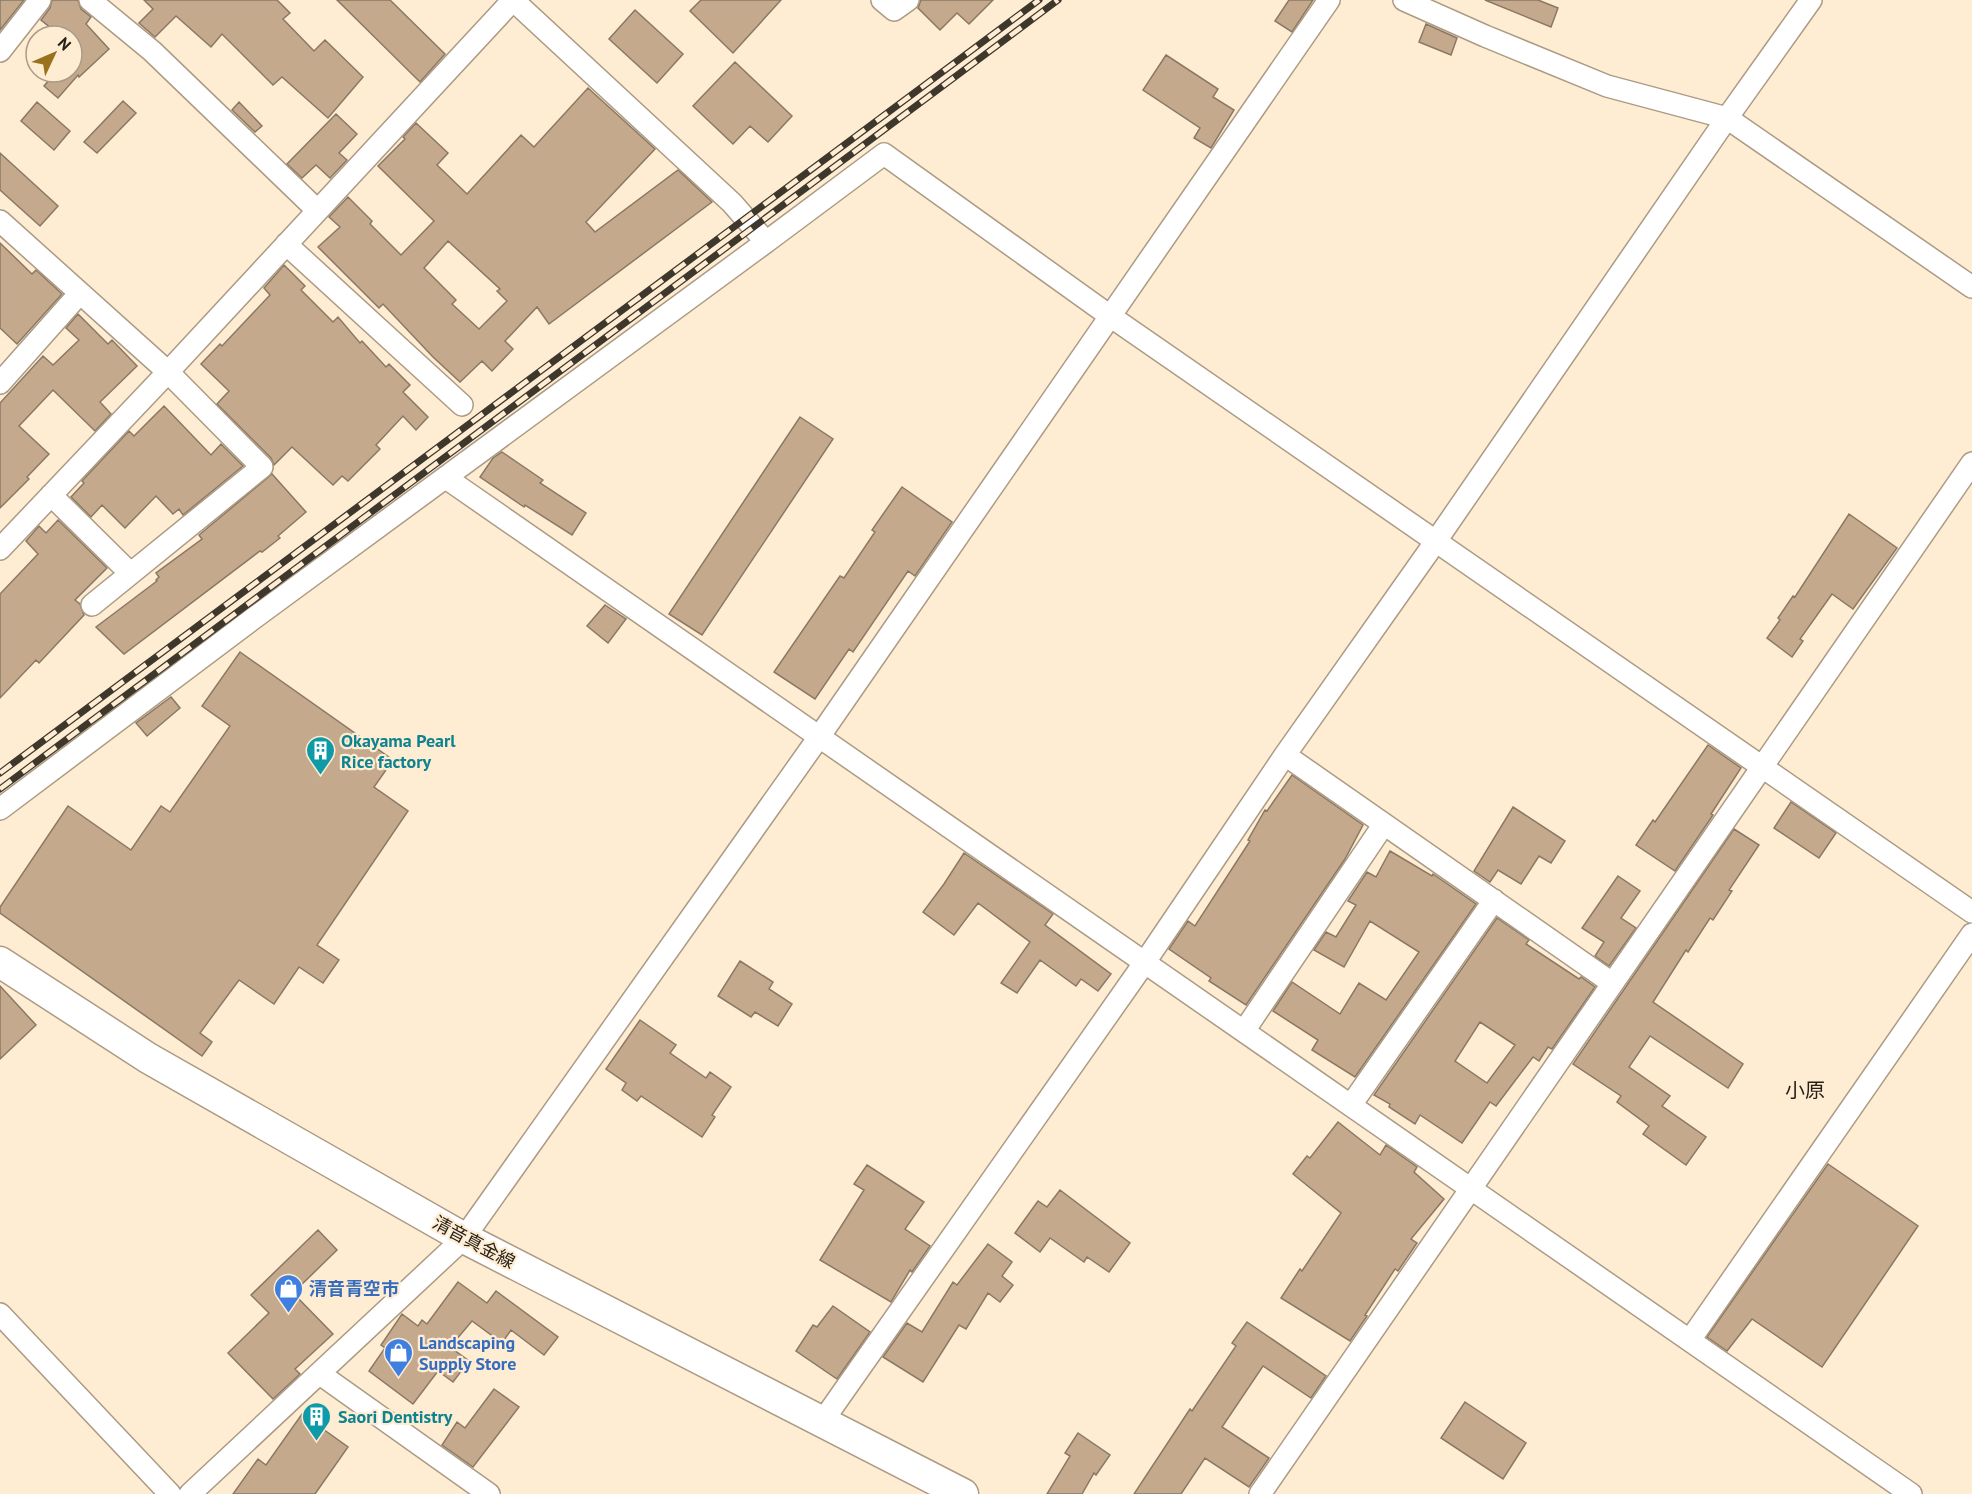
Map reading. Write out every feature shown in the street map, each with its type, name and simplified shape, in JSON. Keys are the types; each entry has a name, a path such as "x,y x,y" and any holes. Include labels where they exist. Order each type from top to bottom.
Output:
{"main road":[{"name":"清音真金線","path":"0,962 148,1058 464,1238 963,1494"}],"street":[{"path":"0,51 40,0"},
{"path":"90,0 152,51 317,210"},
{"path":"3,539 51,495 168,372 513,0 732,202 766,242"},
{"path":"882,0 894,10 908,0"},
{"path":"190,1494 464,1238 819,737 1329,0"},
{"path":"1404,0 1607,86 1727,118 1972,287"},
{"path":"822,1422 1811,0"},
{"path":"0,809 254,618 884,154 1110,316 1972,912"},
{"path":"1,223 168,372 262,467 92,604"},
{"path":"286,244 462,405"},
{"path":"0,383 80,293"},
{"path":"1260,1494 1972,463"},
{"path":"446,478 1911,1494"},
{"path":"51,495 130,573"},
{"path":"1285,755 1612,983"},
{"path":"1244,1031 1384,824"},
{"path":"1351,1105 1494,900"},
{"path":"1690,1340 1972,934"},
{"path":"0,1314 170,1494"},
{"path":"320,1374 489,1494"}],"building":[{"path":"0,0 24,0 0,30"},
{"path":"52,0 78,0 81,9 91,17 86,24 109,49 84,72 84,24 46,24 41,20 50,8"},
{"path":"144,0 277,0 290,13 283,19 314,51 325,40 363,77 328,118 282,77 273,85 222,34 211,47 176,16 155,37 139,23 153,9"},
{"path":"337,0 390,0 445,54 420,82"},
{"path":"701,0 781,0 733,53 690,11"},
{"path":"921,0 993,0 969,24 957,13 940,30 918,8"},
{"path":"1289,0 1313,0 1292,32 1275,21"},
{"path":"1485,0 1538,0 1558,8 1551,27"},
{"path":"635,10 683,54 657,83 609,39"},
{"path":"1426,24 1457,38 1451,55 1419,42"},
{"path":"1166,55 1218,89 1213,97 1234,110 1211,148 1194,138 1200,128 1143,90"},
{"path":"735,62 792,116 768,142 750,126 733,144 693,106"},
{"path":"46,84 70,84 58,98 44,86"},
{"path":"588,88 655,149 586,222 595,232 678,170 712,202 549,324 537,307 505,341 513,349 492,371 482,361 460,382 383,304 379,308 318,247 340,227 329,217 348,197 372,221 370,224 401,255 434,221 378,166 405,139 403,137 416,123 448,153 437,165 467,194 521,135 534,147","holes":["448,241 500,289 497,291 507,301 479,329 452,304 456,300 424,268"]},
{"path":"123,101 136,113 97,153 84,142"},
{"path":"37,102 70,131 54,150 21,121"},
{"path":"239,102 262,126 255,132 232,110"},
{"path":"336,114 357,134 339,153 347,160 330,178 316,165 302,178 287,164"},
{"path":"0,153 58,206 40,226 0,190"},
{"path":"0,243 32,274 36,270 62,294 17,344 0,328"},
{"path":"284,265 305,286 301,290 333,322 338,317 360,343 362,341 386,367 389,364 410,385 403,392 428,417 416,430 403,416 376,445 380,449 348,481 342,476 333,485 292,447 274,465 271,458 217,404 229,391 201,364 220,344 222,346 270,295 264,288"},
{"path":"78,314 108,344 112,340 137,366 100,402 111,414 95,431 53,390 19,426 49,454 27,477 29,479 0,508 0,403 43,356 53,365 79,340 66,328"},
{"path":"164,406 211,455 221,444 243,466 183,515 179,509 173,514 156,496 125,528 102,505 91,517 71,497 84,483 82,481 129,431 134,436"},
{"path":"800,417 833,439 702,635 669,614"},
{"path":"502,452 543,480 540,483 586,513 572,535 525,505 524,507 480,477 493,458"},
{"path":"272,474 306,512 278,536 280,538 124,654 96,627 157,581 159,577 156,573 202,539 199,535"},
{"path":"902,487 952,522 915,576 908,571 853,652 849,649 815,699 774,672 840,576 844,578 875,532 872,530"},
{"path":"1849,514 1897,548 1853,609 1832,594 1800,639 1803,641 1792,657 1767,638 1780,620 1778,618 1793,596 1795,597"},
{"path":"58,520 107,568 75,600 80,604 84,615 39,663 36,660 0,698 0,594 38,554 26,541 39,526 46,533"},
{"path":"605,605 626,619 608,643 587,626"},
{"path":"240,652 393,760 374,787 408,811 317,945 339,960 323,983 299,967 274,1004 239,980 200,1033 212,1042 202,1056 0,913 0,907 68,806 131,850 161,806 170,812 230,726 202,706"},
{"path":"171,697 180,708 147,736 136,723"},
{"path":"1708,745 1741,768 1675,871 1636,845 1653,820 1655,822"},
{"path":"1292,775 1363,825 1345,859 1246,1005 1209,981 1211,978 1169,949 1188,921 1195,926 1250,841 1248,840 1265,810 1267,811"},
{"path":"1791,802 1836,833 1819,858 1774,828"},
{"path":"1513,807 1565,841 1551,863 1539,856 1521,884 1498,870 1490,882 1474,871"},
{"path":"1734,829 1759,845 1729,890 1732,891 1713,920 1710,918 1688,952 1686,950 1653,1002 1743,1064 1728,1088 1650,1036 1629,1067 1670,1096 1662,1106 1706,1137 1686,1165 1643,1134 1649,1126 1617,1102 1621,1096 1573,1064"},
{"path":"1390,851 1432,876 1433,874 1476,904 1355,1077 1312,1050 1318,1040 1273,1011 1292,982 1340,1014 1359,983 1386,1000 1419,952 1370,921 1344,967 1314,950 1326,932 1336,937 1356,905 1348,901 1367,872 1376,877"},
{"path":"964,853 1053,914 1045,925 1111,974 1098,991 1081,979 1076,986 1040,960 1017,993 1001,983 1030,942 978,903 954,935 923,912"},
{"path":"1618,876 1640,891 1621,918 1636,928 1609,966 1595,956 1604,942 1582,928"},
{"path":"1497,918 1529,940 1526,944 1595,987 1552,1049 1548,1047 1539,1061 1533,1057 1496,1106 1490,1102 1462,1143 1420,1115 1415,1124 1389,1107 1390,1104 1374,1095","holes":["1480,1022 1515,1045 1487,1083 1455,1061"]},
{"path":"740,961 773,982 769,989 792,1004 778,1026 755,1012 751,1017 718,996"},
{"path":"0,986 36,1025 0,1059"},
{"path":"640,1020 676,1045 670,1053 706,1078 710,1072 731,1087 712,1115 715,1117 702,1137 641,1096 637,1101 622,1090 626,1083 606,1069"},
{"path":"1338,1122 1380,1155 1386,1145 1417,1167 1414,1172 1444,1199 1411,1239 1417,1243 1398,1271 1395,1269 1350,1341 1281,1298 1341,1213 1293,1174 1307,1156 1310,1158"},
{"path":"1828,1164 1918,1226 1822,1367 1752,1319 1727,1351 1707,1337"},
{"path":"867,1165 924,1202 905,1229 930,1246 912,1272 910,1270 891,1302 820,1260 864,1190 854,1184"},
{"path":"1060,1190 1130,1243 1109,1272 1087,1257 1084,1262 1050,1238 1040,1252 1015,1233 1038,1201 1047,1207"},
{"path":"318,1230 337,1250 293,1293 333,1334 295,1369 300,1374 273,1399 228,1353 269,1313 251,1295"},
{"path":"988,1244 1012,1262 1002,1276 1013,1285 1000,1302 988,1293 966,1329 959,1325 923,1382 883,1357 907,1323 922,1332 953,1282 957,1285"},
{"path":"458,1282 487,1303 496,1291 558,1337 544,1355 511,1330 502,1343 472,1321 450,1347 469,1361 453,1382 438,1371 413,1404 369,1371 385,1348 381,1345 402,1314 418,1326 422,1320 427,1324"},
{"path":"833,1306 870,1332 837,1379 796,1351 813,1325 817,1327"},
{"path":"1247,1322 1326,1376 1311,1398 1263,1366 1222,1427 1269,1458 1249,1487 1205,1458 1181,1494 1134,1494 1190,1409 1192,1411 1236,1346 1232,1343"},
{"path":"494,1389 519,1407 473,1467 442,1445 457,1422 465,1428"},
{"path":"1465,1402 1526,1443 1503,1479 1441,1438"},
{"path":"302,1414 348,1447 315,1494 233,1494 258,1459 266,1465"},
{"path":"1078,1433 1110,1455 1096,1475 1094,1473 1082,1494 1047,1494 1070,1456 1065,1453"}],"railway":[{"path":"0,773 1039,0"},
{"path":"0,789 1058,0"}],"place":[{"name":"Okayama Pearl Rice factory","path":"320,776"},
{"name":"清音青空市","path":"288,1314"},
{"name":"Landscaping Supply Store","path":"398,1378"},
{"name":"Saori Dentistry","path":"317,1442"}],"district":[{"name":"小原","path":"1805,1090"}]}
